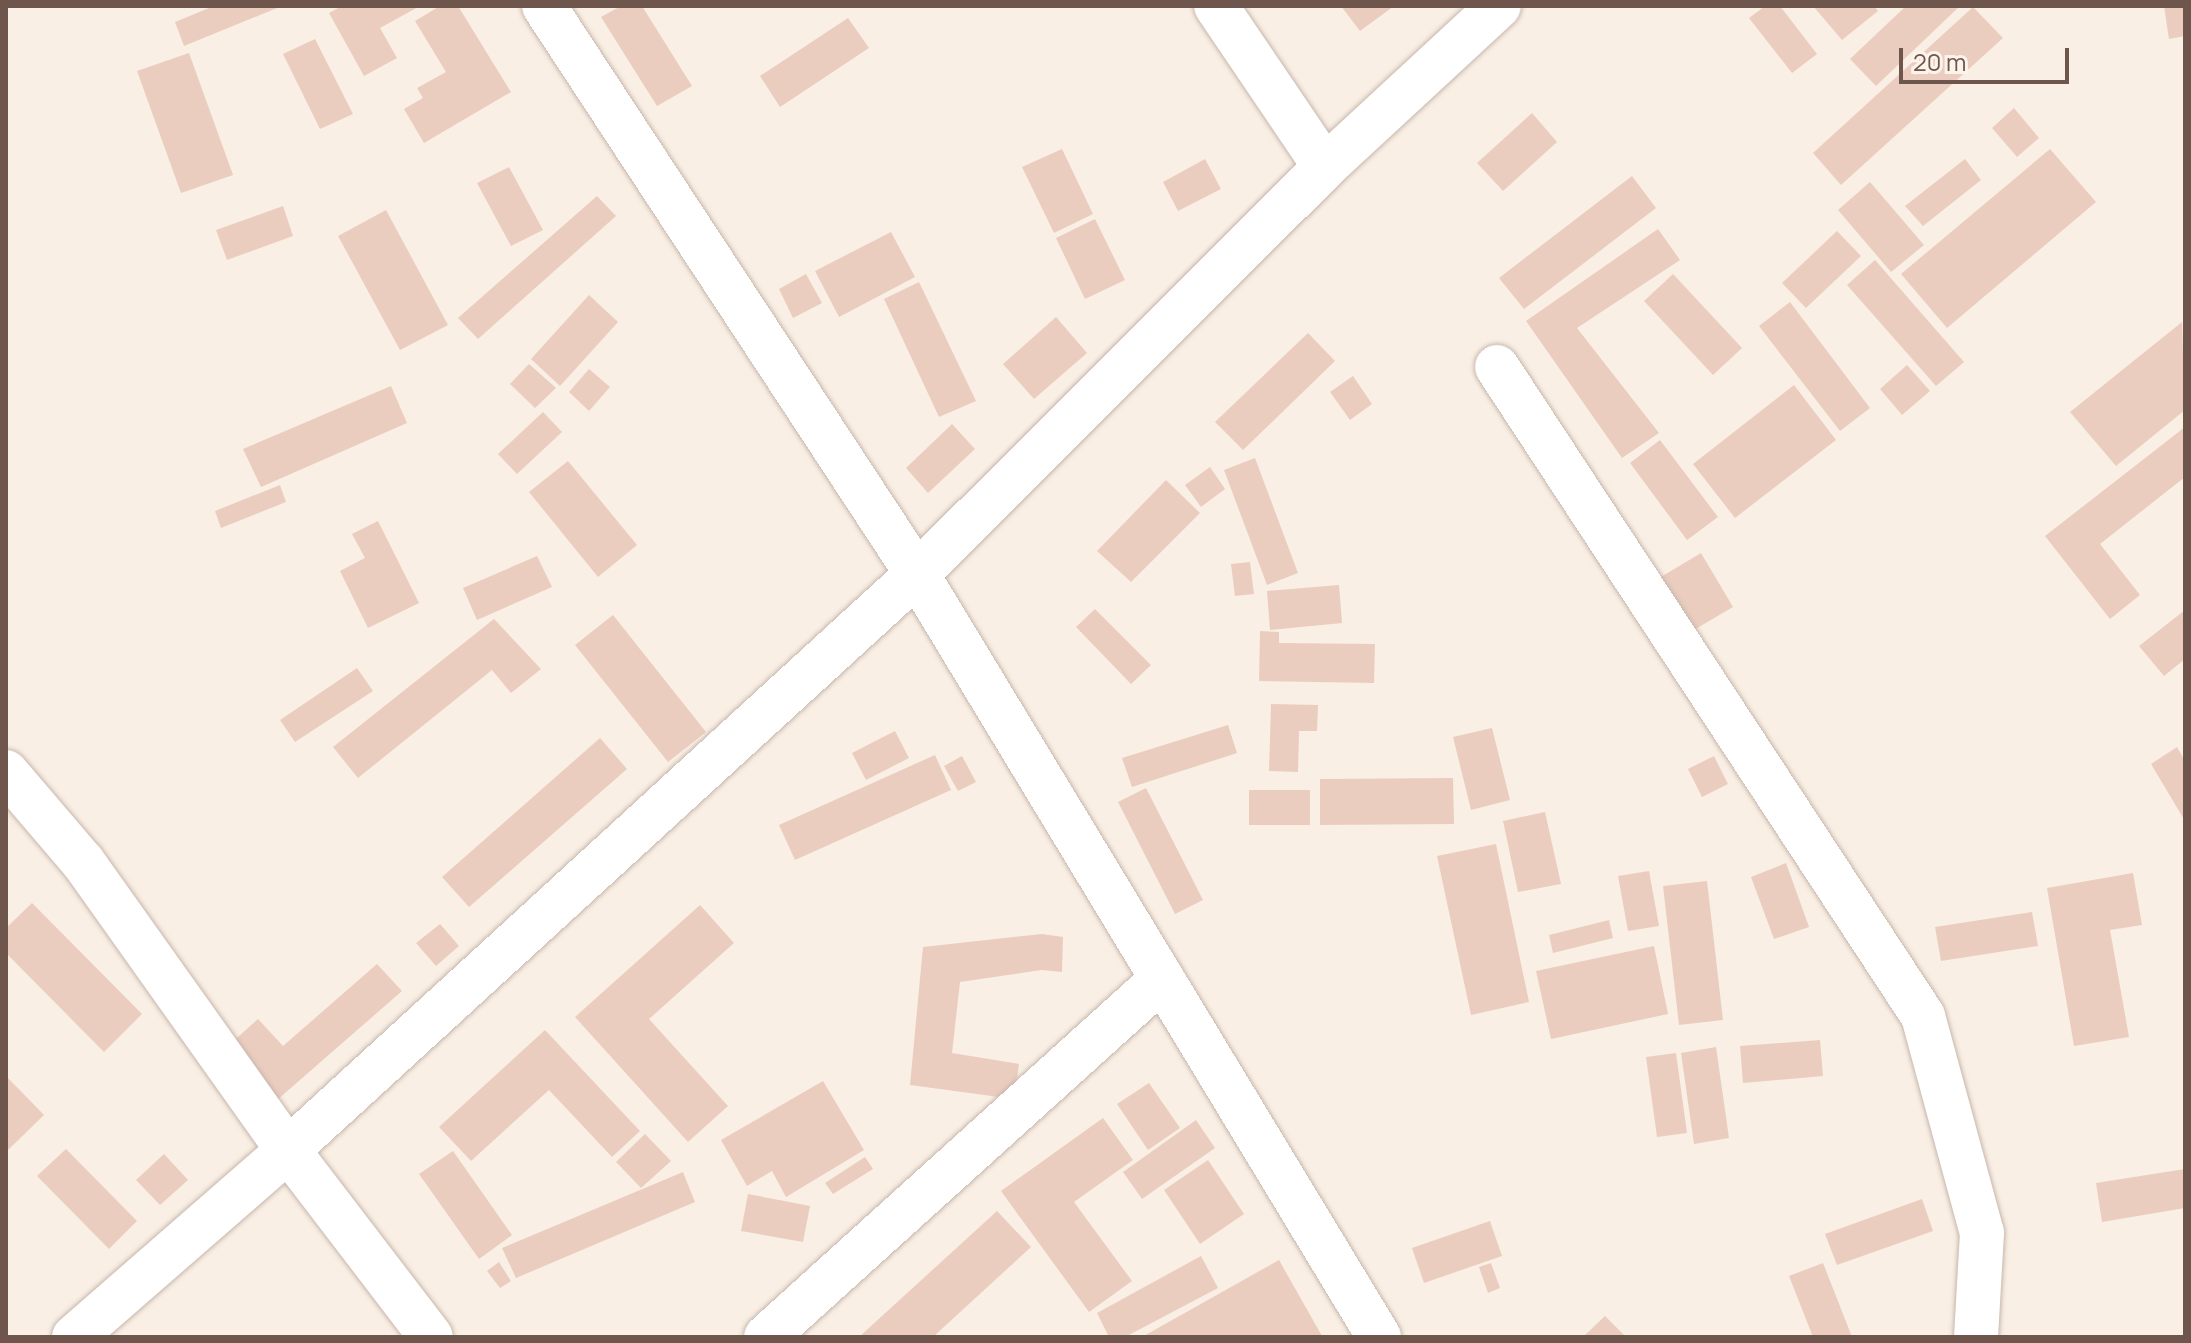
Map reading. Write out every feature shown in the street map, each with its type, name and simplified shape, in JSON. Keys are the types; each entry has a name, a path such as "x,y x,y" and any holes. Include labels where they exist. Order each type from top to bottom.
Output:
{"street":[{"path":"544,6 917,574 1379,1337"},
{"path":"1216,6 1325,167"},
{"path":"74,1337 288,1150 917,574 1325,167 1499,6"},
{"path":"1497,367 1923,1016 1982,1233 1976,1337"},
{"path":"6,772 83,862 288,1150 431,1337"},
{"path":"766,1337 1162,979"}],"building":[{"path":"214,6 282,6 184,46 175,22"},
{"path":"342,6 420,6 380,28 397,58 364,76 329,13"},
{"path":"440,6 458,6 511,92 424,143 404,109 423,98 417,88 446,72 415,21"},
{"path":"621,6 642,6 692,86 657,106 601,17"},
{"path":"1341,6 1394,6 1360,31"},
{"path":"1765,6 1780,6 1817,54 1792,73 1749,18"},
{"path":"1813,6 1874,6 1878,11 1842,40"},
{"path":"1906,6 1960,6 1876,86 1850,59"},
{"path":"2164,6 2185,6 2185,36 2169,39"},
{"path":"1973,7 2003,38 1841,185 1813,153"},
{"path":"848,18 869,48 780,107 760,76"},
{"path":"315,39 353,114 320,129 283,54"},
{"path":"189,53 233,175 181,193 137,71"},
{"path":"2014,108 2039,138 2017,157 1992,128"},
{"path":"1532,113 1557,142 1503,191 1477,163"},
{"path":"1062,149 1093,214 1054,233 1022,167"},
{"path":"2050,149 2096,202 1947,328 1901,274"},
{"path":"1205,159 1221,189 1178,211 1163,182"},
{"path":"1965,159 1981,180 1923,226 1905,206"},
{"path":"509,167 543,230 511,246 477,183"},
{"path":"1632,176 1656,208 1524,309 1499,278"},
{"path":"1870,182 1924,245 1891,272 1838,210"},
{"path":"597,196 616,216 478,339 458,318"},
{"path":"283,206 293,236 227,260 216,230"},
{"path":"386,210 448,325 400,350 338,236"},
{"path":"1095,219 1125,280 1085,299 1056,238"},
{"path":"1658,229 1680,260 1577,328 1659,433 1622,458 1526,321"},
{"path":"1837,231 1861,256 1806,308 1782,283"},
{"path":"891,232 915,277 839,317 815,271"},
{"path":"1875,260 1964,362 1936,386 1847,285"},
{"path":"806,274 822,303 793,318 779,289"},
{"path":"1673,274 1742,348 1713,375 1644,301"},
{"path":"919,282 976,401 939,417 884,299"},
{"path":"589,295 618,322 560,386 531,359"},
{"path":"1790,302 1870,408 1840,431 1759,326"},
{"path":"1056,317 1087,353 1034,399 1003,364"},
{"path":"2182,322 2185,410 2116,466 2070,412"},
{"path":"1308,333 1335,361 1243,450 1215,422"},
{"path":"529,364 556,388 535,408 510,384"},
{"path":"1907,365 1930,391 1902,415 1880,389"},
{"path":"589,369 610,387 589,411 569,392"},
{"path":"1353,376 1372,404 1350,420 1330,392"},
{"path":"1794,385 1836,440 1735,518 1693,464"},
{"path":"391,386 407,423 261,487 243,449"},
{"path":"543,412 562,432 517,474 498,454"},
{"path":"952,424 975,449 928,493 906,468"},
{"path":"2185,427 2185,477 2100,544 2140,595 2110,619 2045,536"},
{"path":"1660,440 1718,517 1687,540 1630,463"},
{"path":"1255,458 1298,573 1267,585 1224,470"},
{"path":"568,461 637,545 598,577 529,492"},
{"path":"1210,467 1225,489 1201,507 1185,485"},
{"path":"1166,480 1200,513 1131,582 1097,551"},
{"path":"280,485 286,502 221,528 215,511"},
{"path":"378,521 419,603 368,628 340,571 365,558 352,534"},
{"path":"1701,553 1733,607 1692,631 1659,578"},
{"path":"537,556 552,587 477,620 463,588"},
{"path":"1250,562 1254,594 1235,596 1231,564"},
{"path":"1339,585 1342,623 1270,630 1267,591"},
{"path":"1095,609 1151,665 1131,684 1076,627"},
{"path":"2185,610 2185,659 2164,676 2139,646"},
{"path":"613,615 706,732 668,762 575,645"},
{"path":"494,619 541,669 511,693 492,670 358,778 333,747"},
{"path":"1260,631 1279,632 1279,643 1375,644 1374,683 1259,681"},
{"path":"357,668 373,691 295,742 280,720"},
{"path":"1271,704 1318,705 1317,731 1299,731 1298,772 1269,771"},
{"path":"1228,725 1237,753 1132,787 1122,758"},
{"path":"1492,728 1510,800 1471,810 1453,737"},
{"path":"895,731 909,758 866,780 852,753"},
{"path":"600,738 627,769 469,907 442,877"},
{"path":"2177,747 2185,761 2185,821 2151,764"},
{"path":"935,755 951,790 795,860 779,825"},
{"path":"962,756 976,782 958,791 944,766"},
{"path":"1714,756 1728,784 1702,797 1688,769"},
{"path":"1453,778 1454,824 1320,825 1320,779"},
{"path":"1146,788 1203,900 1175,914 1118,802"},
{"path":"1249,790 1310,790 1310,825 1249,825"},
{"path":"1545,812 1561,884 1518,892 1503,821"},
{"path":"1496,844 1529,1002 1471,1015 1437,856"},
{"path":"1786,863 1809,927 1774,939 1751,877"},
{"path":"1649,871 1659,926 1628,931 1618,876"},
{"path":"2133,873 2142,925 2110,930 2129,1037 2074,1046 2047,888"},
{"path":"1707,881 1723,1020 1679,1025 1663,886"},
{"path":"32,903 142,1014 104,1052 6,953 6,928"},
{"path":"700,905 734,943 649,1019 728,1106 688,1142 575,1017"},
{"path":"2032,912 2038,946 1941,961 1935,927"},
{"path":"1609,920 1613,938 1553,953 1549,935"},
{"path":"440,924 459,946 436,966 416,943"},
{"path":"1042,934 1063,937 1062,972 1041,970 960,982 952,1053 1019,1064 1014,1099 910,1085 923,947"},
{"path":"1654,946 1668,1014 1551,1039 1536,971"},
{"path":"377,964 402,991 277,1100 228,1046 258,1019 283,1046"},
{"path":"545,1030 640,1131 612,1157 549,1090 471,1161 439,1127"},
{"path":"1820,1040 1823,1076 1743,1083 1740,1046"},
{"path":"1716,1047 1729,1138 1694,1144 1681,1053"},
{"path":"1676,1053 1687,1133 1657,1137 1646,1057"},
{"path":"6,1076 44,1115 8,1150 6,1148"},
{"path":"823,1081 864,1150 786,1197 772,1171 747,1186 721,1140"},
{"path":"1149,1083 1180,1128 1148,1150 1117,1104"},
{"path":"1103,1118 1133,1160 1074,1202 1132,1281 1089,1312 1001,1191"},
{"path":"1196,1120 1215,1148 1142,1199 1123,1172"},
{"path":"645,1134 671,1161 641,1188 616,1162"},
{"path":"66,1149 137,1221 109,1249 37,1176"},
{"path":"453,1151 512,1235 479,1259 419,1174"},
{"path":"164,1154 188,1180 160,1205 136,1180"},
{"path":"865,1157 873,1169 833,1194 825,1183"},
{"path":"1208,1160 1244,1214 1200,1244 1164,1190"},
{"path":"2185,1169 2185,1208 2102,1222 2096,1183"},
{"path":"683,1172 695,1202 516,1278 502,1248"},
{"path":"748,1194 810,1206 803,1242 741,1231"},
{"path":"1922,1199 1933,1231 1837,1265 1825,1234"},
{"path":"997,1211 1031,1247 933,1337 859,1337"},
{"path":"1490,1221 1502,1256 1424,1283 1412,1248"},
{"path":"1201,1256 1218,1288 1125,1337 1109,1337 1097,1313"},
{"path":"1279,1260 1322,1336 1142,1337"},
{"path":"499,1262 511,1281 500,1288 487,1271"},
{"path":"1491,1263 1500,1288 1488,1293 1479,1267"},
{"path":"1823,1263 1852,1337 1813,1337 1789,1276"},
{"path":"1605,1316 1626,1337 1583,1337"}]}
